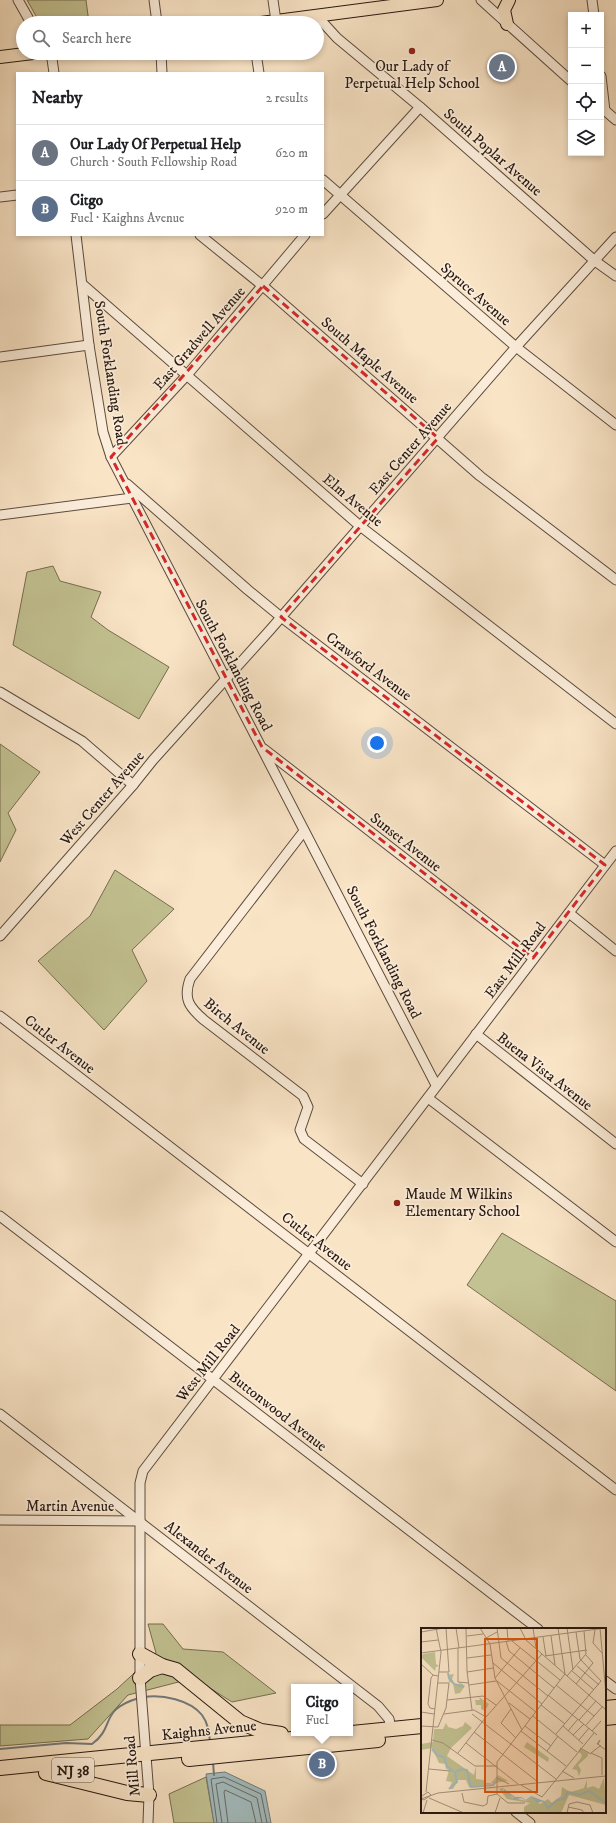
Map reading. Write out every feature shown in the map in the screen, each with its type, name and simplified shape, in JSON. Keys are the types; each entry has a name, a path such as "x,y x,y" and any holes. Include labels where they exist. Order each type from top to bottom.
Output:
{"highway":[{"path":"140,1654 162,1666 176,1670 244,1724 266,1733 291,1736"},
{"path":"140,1684 150,1670 162,1666"},
{"path":"606,1708 616,1707"},
{"name":"Kaighns Avenue","path":"353,1733 421,1726"},
{"path":"296,1736 306,1737"},
{"name":"Kaighns Avenue","path":"218,1751 317,1736"},
{"name":"Kaighns Avenue","path":"0,1768 421,1736"},
{"name":"Kaighns Avenue","path":"0,1777 46,1773 146,1758"},
{"path":"46,1773 127,1793 149,1795"}],"main road":[{"path":"317,16 437,0"},
{"path":"507,24 504,10 509,0"},
{"path":"0,57 16,55"}],"street":[{"path":"18,0 27,16"},
{"path":"154,0 156,16"},
{"path":"273,0 275,16"},
{"path":"480,0 568,78"},
{"path":"592,0 594,12"},
{"name":"South Poplar Avenue","path":"324,24 337,38 420,107 616,276"},
{"path":"52,60 54,72"},
{"path":"161,60 162,72"},
{"path":"257,60 259,72"},
{"path":"324,213 420,107"},
{"path":"604,110 616,120"},
{"name":"Spruce Avenue","path":"324,181 516,347 616,425"},
{"path":"0,197 16,194"},
{"name":"South Forklanding Road","path":"76,236 103,432 111,457 436,1085"},
{"name":"South Maple Avenue","path":"201,236 262,286 493,487 616,580"},
{"name":"East Gradwell Avenue","path":"111,457 187,375 304,236"},
{"name":"East Center Avenue","path":"226,679 516,347 616,237"},
{"name":"Elm Avenue","path":"82,284 360,526 616,724"},
{"path":"0,357 90,345"},
{"name":"Crawford Avenue","path":"123,480 248,590 281,617 605,865"},
{"path":"0,515 132,498"},
{"name":"West Center Avenue","path":"0,936 3,926 134,785 152,760 226,679"},
{"path":"0,692 82,741 134,785"},
{"name":"Sunset Avenue","path":"262,747 533,958"},
{"name":"Birch Avenue","path":"304,831 190,978 187,995 192,1009 204,1020 303,1096 308,1107 300,1130 304,1139 363,1184"},
{"name":"East Mill Road","path":"436,1085 616,851"},
{"path":"569,913 616,951"},
{"name":"Cutler Avenue","path":"0,1016 616,1490"},
{"name":"Buena Vista Avenue","path":"476,1034 616,1144"},
{"name":"West Mill Road","path":"141,1706 140,1484 143,1471 310,1254 428,1098 436,1085"},
{"path":"428,1098 616,1242"},
{"name":"Buttonwood Avenue","path":"0,1216 537,1628"},
{"name":"Alexander Avenue","path":"0,1414 350,1684"},
{"name":"Martin Avenue","path":"0,1520 140,1521"},
{"path":"606,1682 616,1689"},
{"name":"Alexander Avenue","path":"353,1687 378,1706 389,1719 391,1729"},
{"name":"Mill Road","path":"141,1706 149,1795 148,1823"},
{"path":"517,1813 530,1823"}],"highlighted area":[{"path":"263,286 438,438 281,617 605,865 533,958 262,747 111,457"}],"shaded area":[{"path":"27,0 86,0 88,16 36,16"},
{"path":"53,566 60,581 101,592 91,617 108,630 169,667 139,719 13,645 27,572"},
{"path":"0,744 40,772 8,813 16,830 0,862"},
{"path":"115,870 174,909 132,950 147,981 104,1030 38,961 90,916"},
{"path":"502,1233 616,1301 616,1391 467,1285"},
{"path":"148,1624 163,1624 183,1649 223,1652 276,1693 232,1702 194,1678 128,1695 88,1739 0,1746 0,1725 70,1725 117,1689 156,1653"},
{"path":"206,1777 214,1823 174,1823 169,1794"}],"water":[{"path":"225,1772 265,1791 271,1823 214,1823 206,1774"}],"waterway":[{"path":"144,1697 167,1697 190,1705 197,1710 206,1721 210,1742"},
{"path":"0,1749 66,1743 92,1744 104,1731 112,1713 126,1703 139,1698"},
{"path":"213,1762 214,1775"}],"place":[{"name":"Our Lady of Perpetual Help School","path":"412,51"},
{"name":"Our Lady Of Perpetual Help","path":"502,67"},
{"name":"Maude M Wilkins Elementary School","path":"397,1203"},
{"name":"Citgo","path":"322,1764"}]}
